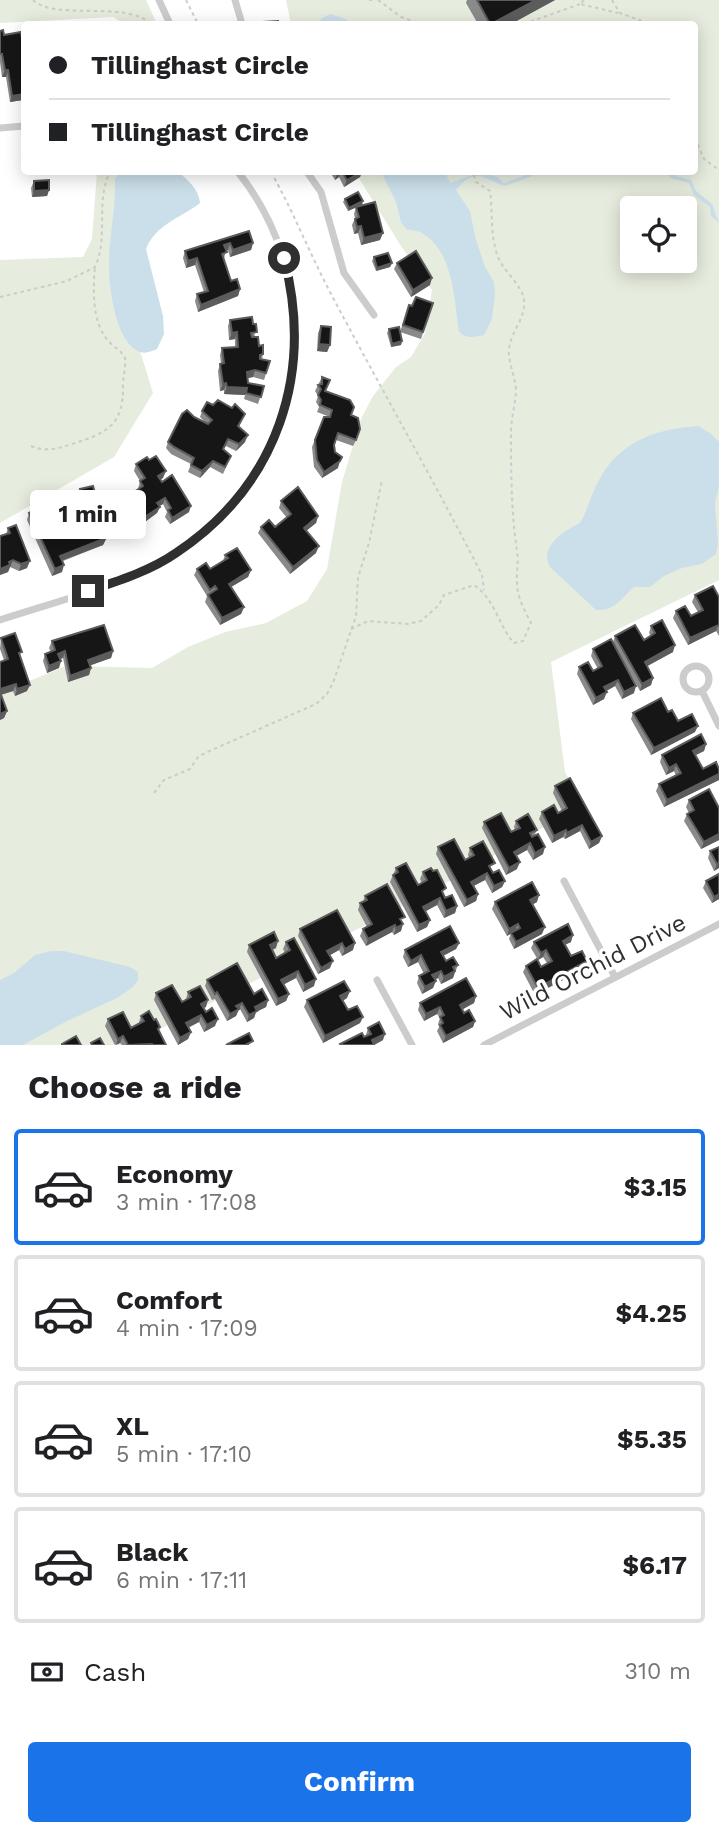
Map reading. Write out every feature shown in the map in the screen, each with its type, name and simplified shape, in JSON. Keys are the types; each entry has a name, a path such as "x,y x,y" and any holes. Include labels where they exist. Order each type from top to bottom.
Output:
{"street":[{"path":"159,0 169,21"},
{"path":"235,0 241,21"},
{"path":"0,128 21,127"},
{"path":"0,620 109,584 175,554 204,532 229,507 250,482 267,454 290,388 295,359 293,291 272,225 257,195 240,175"},
{"path":"309,175 321,192 344,273 374,315"},
{"path":"702,691 719,726"},
{"path":"564,881 615,977"},
{"name":"Wild Orchid Drive","path":"484,1045 719,924"},
{"path":"377,981 412,1045"}],"path":[{"path":"33,0 42,6 72,5"},
{"path":"186,0 196,21"},
{"path":"369,0 377,0 401,17 412,21"},
{"path":"532,21 580,4 584,0"},
{"path":"612,0 621,13"},
{"path":"580,4 621,13 642,21"},
{"path":"135,9 149,21"},
{"path":"698,145 704,159 719,170"},
{"path":"31,446 43,451 57,449 94,437 114,424 122,406 125,358 104,336 94,296 95,267 102,241 105,183 109,175"},
{"path":"273,175 388,404 427,468 482,575 484,592"},
{"path":"351,629 368,621 408,624 421,621 439,605 444,595 474,585 484,592 505,632 514,643 523,641 531,623 517,586 511,428 515,384 508,356 509,340 521,320 524,301 520,288 513,282 498,257 491,232 490,191 476,182 474,175"},
{"path":"0,297 67,281 95,267"},
{"path":"154,793 164,780 190,769 198,757 316,704 327,694 356,616 358,577 369,543 382,480"}],"shaded area":[{"path":"0,0 146,0 156,21 120,21 113,17 0,23"},
{"path":"286,0 719,0 719,580 551,662 565,772 583,805 421,897 128,1045 0,1045 0,693 66,666 152,668 188,647 225,632 266,623 307,601 327,569 342,482 361,419 373,396 396,367 411,357 425,333 432,290 357,175 698,175 698,21 290,21"},
{"path":"97,175 131,175 133,328 153,393 114,457 0,523 0,260 83,257 92,239"}],"water":[{"path":"331,14 347,21 319,21"},
{"path":"118,175 181,175 195,189 200,203 162,227 146,249 163,316 164,334 157,349 146,352 136,350 129,344 118,323 112,299 109,254 115,179"},
{"path":"382,175 446,175 450,183 473,175 491,175 504,183 532,175 505,186 475,176 463,182 456,190 470,211 485,267 494,282 492,319 484,335 468,337 459,332 451,278 441,252 433,241 422,233 406,229 401,222 396,202"},
{"path":"669,175 691,180 696,191 712,204 719,223 711,216 710,207 694,195 689,183"},
{"path":"698,426 719,442 719,485 715,504 718,543 716,554 702,564 682,568 664,576 650,587 634,587 618,603 603,610 596,610 551,568 547,553 550,547 560,535 580,523 600,478 619,454 655,434"},
{"path":"64,951 130,967 138,972 138,980 117,998 23,1045 0,1045 0,980 14,973 35,955"}],"building":[{"path":"477,0 536,0 496,21 488,21"},
{"path":"3,30 4,35 21,32 21,94 12,96 8,70 5,70 0,54 0,31"},
{"path":"49,180 49,190 34,191 34,181"},
{"path":"358,192 363,201 349,208 345,199"},
{"path":"375,202 383,233 364,238 361,226 357,227 355,219 359,217 356,207"},
{"path":"249,231 253,243 233,250 230,243 224,245 227,252 222,254 231,281 237,279 240,289 201,305 197,294 208,291 197,258 188,261 185,251"},
{"path":"416,251 432,278 413,290 397,263"},
{"path":"388,253 392,263 377,268 374,257"},
{"path":"416,297 433,303 423,332 403,325 409,305 412,306"},
{"path":"252,317 257,332 251,333 252,337 258,337 259,346 263,345 260,359 270,361 266,373 255,370 247,372 248,383 264,386 261,397 246,393 247,388 227,387 226,383 223,384 220,364 224,363 222,348 238,347 237,332 232,333 230,320"},
{"path":"321,326 331,327 330,345 319,344"},
{"path":"399,327 402,341 392,344 389,329"},
{"path":"322,377 330,380 325,391 350,400 354,407 351,415 358,418 360,429 356,440 338,433 335,452 342,457 324,472 317,460 315,440 324,417 330,417 332,410 320,405 318,395 321,389 318,385 322,384"},
{"path":"218,400 232,408 235,404 245,414 238,426 248,435 239,444 228,439 223,449 231,456 225,467 213,461 202,471 191,465 194,458 168,442 182,414 187,410 208,424 212,420 202,411 207,402 213,405"},
{"path":"156,456 166,471 158,476 162,482 172,475 191,506 172,518 168,510 171,508 165,498 157,503 160,507 140,520 137,515 130,520 119,502 143,486 140,481 145,478 136,464 147,457 149,460"},
{"path":"93,486 97,500 84,503 80,489"},
{"path":"298,487 318,516 304,528 319,546 293,567 261,527 269,520 275,527 291,514 281,501"},
{"path":"53,500 67,526 101,511 110,531 104,534 106,538 60,556 64,565 55,569 29,513"},
{"path":"16,525 30,561 21,564 13,560 9,562 10,565 0,569 0,536 10,533 8,528"},
{"path":"237,548 251,570 229,584 244,607 222,618 208,595 217,589 215,586 210,590 197,569 206,563 210,569 228,558 225,555"},
{"path":"713,586 719,597 719,625 690,638 676,611 685,606 691,616 703,610 695,595"},
{"path":"662,620 675,645 645,662 653,678 642,684 615,636 635,625 644,640 655,633 651,626"},
{"path":"104,625 113,651 88,660 91,668 70,676 65,651 58,654 61,661 49,666 45,654 55,650 52,641"},
{"path":"15,633 30,685 17,689 16,684 0,689 0,662 8,659 1,638"},
{"path":"611,639 636,686 624,692 618,680 604,687 607,692 596,698 579,667 588,662 593,671 602,666 593,649"},
{"path":"0,692 7,711 0,714"},
{"path":"661,698 668,712 672,710 678,721 692,714 698,726 654,748 633,713"},
{"path":"701,734 706,744 693,751 703,769 716,762 719,774 667,800 659,784 681,773 676,764 669,768 662,755"},
{"path":"570,778 602,836 591,842 582,825 554,836 542,812 554,805 558,813 567,808 555,786"},
{"path":"709,789 719,808 719,834 704,842 687,814 694,810 689,800"},
{"path":"501,813 511,832 520,828 516,821 528,814 537,830 530,833 532,837 538,834 545,847 535,853 530,843 514,852 520,862 509,868 484,822"},
{"path":"454,839 465,860 474,855 470,848 483,841 495,863 489,866 493,873 499,870 505,881 494,886 487,873 471,882 478,894 467,900 438,847"},
{"path":"719,847 719,863 717,864 710,851"},
{"path":"406,863 418,885 427,880 423,872 431,868 433,871 437,870 446,888 442,891 445,898 452,895 457,906 446,911 440,898 423,907 430,920 419,925 393,875 398,872 396,868"},
{"path":"719,874 719,894 714,897 706,881"},
{"path":"532,882 539,895 530,900 545,927 516,942 511,933 520,928 518,924 509,929 495,902"},
{"path":"387,884 405,917 400,919 403,924 396,928 395,925 368,939 363,929 372,924 360,903 367,900 365,896"},
{"path":"337,910 355,943 345,949 342,943 327,951 333,961 321,968 300,929"},
{"path":"568,924 573,935 563,941 571,956 582,951 587,961 538,988 526,966 537,959 541,967 552,961 546,950 541,953 534,942"},
{"path":"450,926 459,943 441,952 446,961 453,957 458,965 453,967 455,971 444,977 441,971 432,975 436,981 425,987 419,976 429,971 421,955 411,961 405,950"},
{"path":"274,932 278,941 270,945 276,958 290,950 286,942 294,938 316,979 305,985 298,971 281,980 289,994 278,999 249,945"},
{"path":"237,963 254,994 262,989 268,1000 255,1007 257,1011 249,1015 242,1003 236,1006 239,1009 230,1014 207,980"},
{"path":"466,978 476,996 460,1005 464,1013 469,1010 475,1021 446,1036 440,1025 443,1023 440,1017 444,1015 440,1007 426,1014 420,1003"},
{"path":"344,981 350,991 340,996 348,1010 357,1006 363,1017 325,1036 307,1000"},
{"path":"172,985 182,1002 191,997 188,992 200,986 208,1000 201,1004 206,1012 212,1008 218,1019 207,1025 201,1015 186,1023 191,1032 180,1038 156,993"},
{"path":"149,1011 160,1027 158,1029 166,1045 128,1045 123,1036 118,1039 108,1019 123,1012 131,1028 144,1021 141,1016"},
{"path":"379,1022 385,1034 372,1040 374,1045 340,1044 362,1033 364,1037 371,1034 368,1028"},
{"path":"249,1033 253,1041 248,1045 226,1045"},
{"path":"76,1036 81,1045 62,1045 62,1044"},
{"path":"100,1038 104,1045 92,1045 91,1043"}],"route":[{"path":"88,591 144,570 175,554 204,532 250,482 267,454 281,419 295,359 293,291 284,258"}]}
